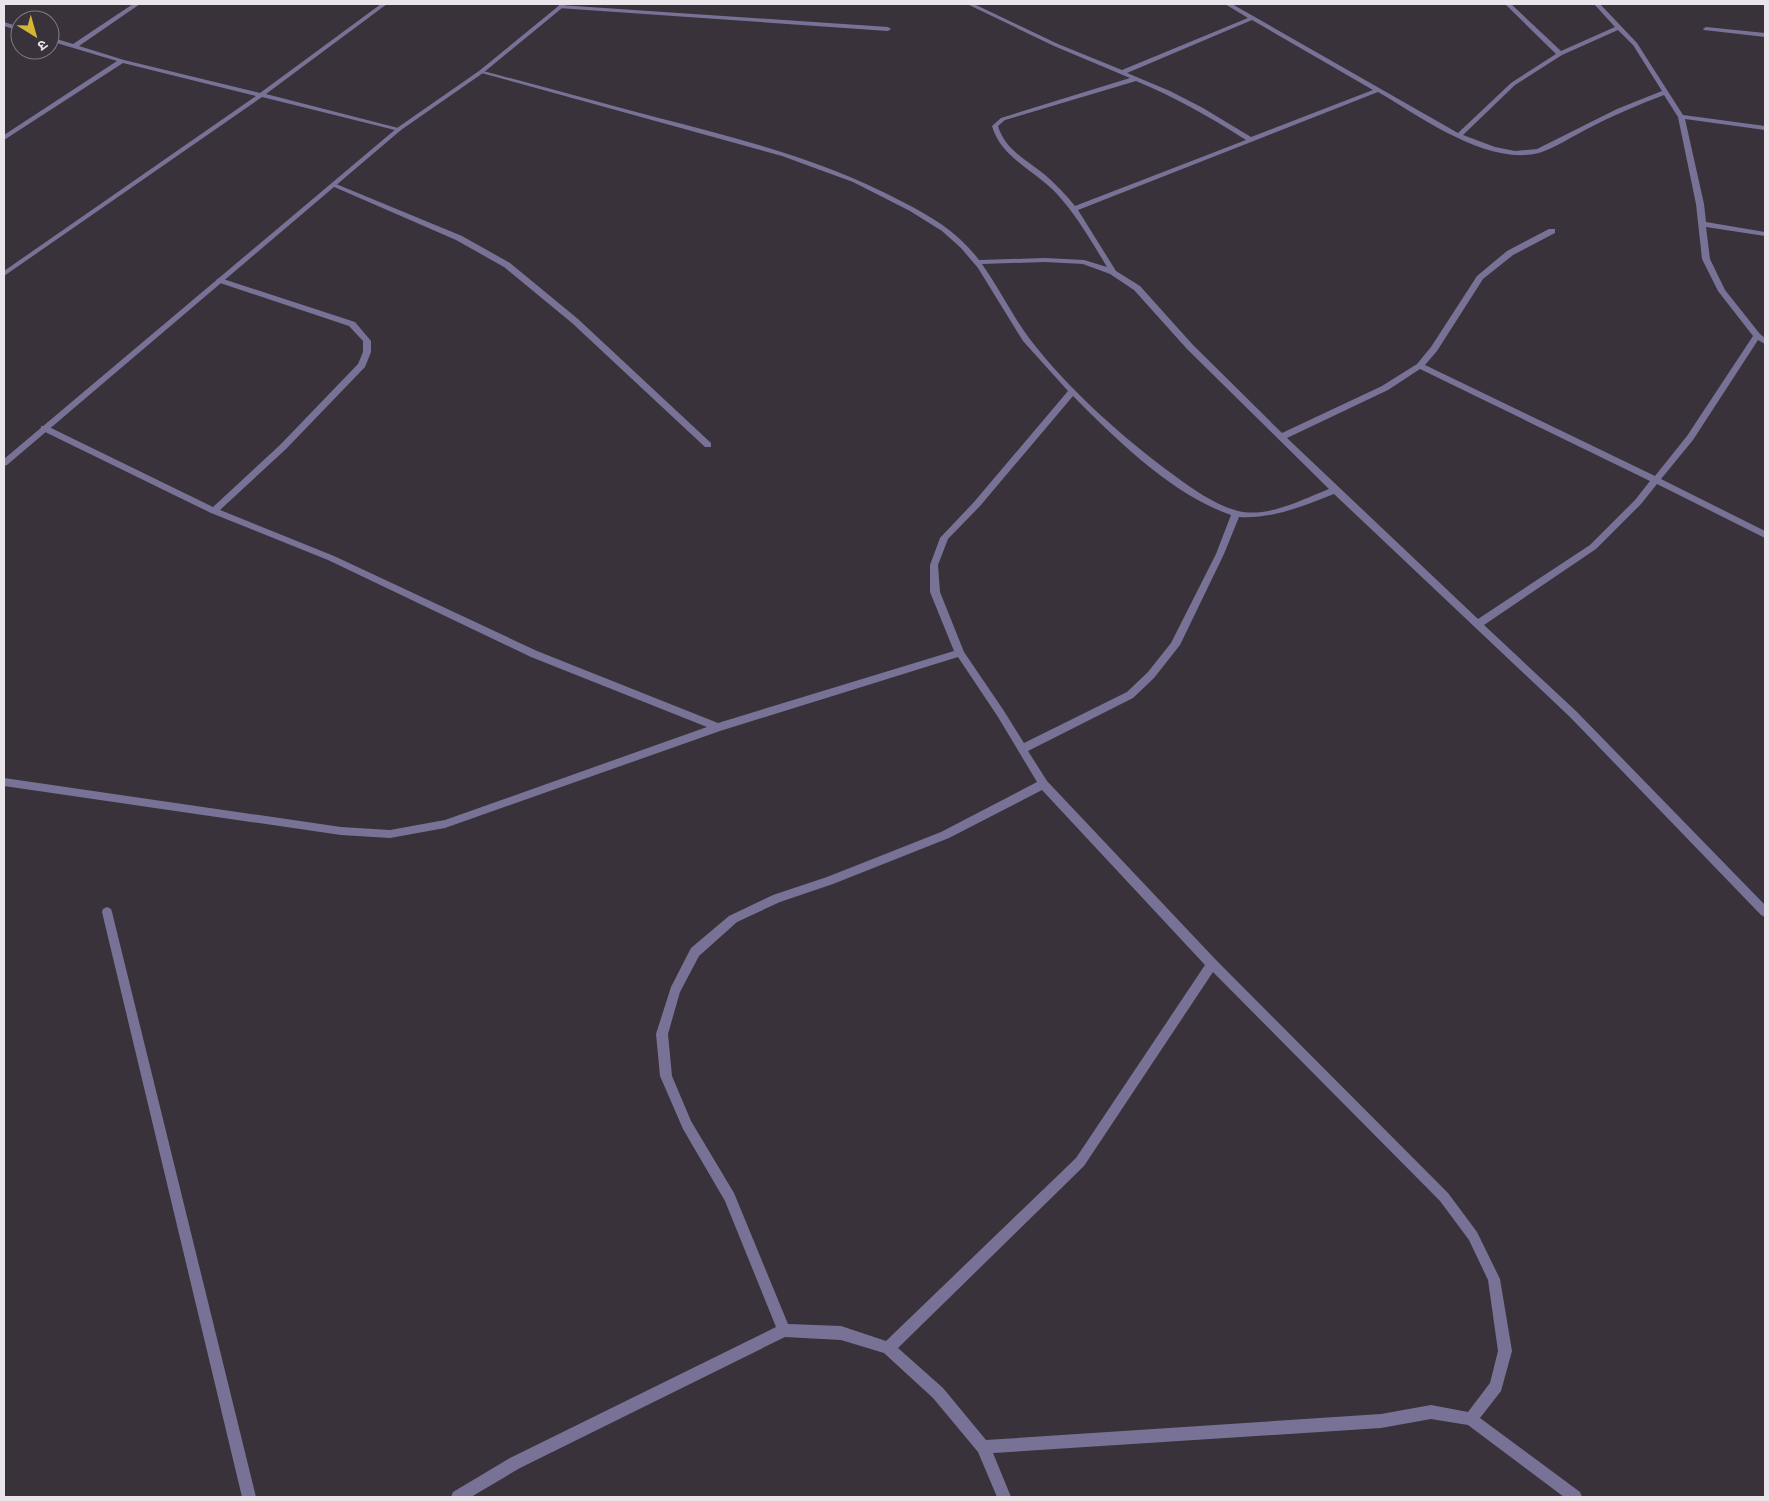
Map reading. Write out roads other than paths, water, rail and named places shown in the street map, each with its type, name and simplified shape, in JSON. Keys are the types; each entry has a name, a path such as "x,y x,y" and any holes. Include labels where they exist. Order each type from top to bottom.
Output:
{"street":[{"path":"74,46 136,4"},
{"path":"4,274 260,95 384,4"},
{"path":"970,4 1056,45 1122,72 1201,109 1251,140"},
{"path":"1228,4 1459,136 1493,149 1515,153 1538,151 1619,110 1666,92"},
{"path":"1508,4 1560,54"},
{"path":"1597,4 1635,44 1681,117 1700,204 1706,259 1722,291 1757,336 1765,342"},
{"path":"4,463 399,129 481,72 562,6 888,29"},
{"path":"1122,72 1253,18"},
{"path":"1459,136 1513,84 1560,54 1619,27"},
{"path":"1706,28 1765,35"},
{"path":"60,42 122,61 399,129"},
{"path":"4,138 122,61"},
{"path":"481,72 766,148 826,168 878,191 932,222 962,244 978,262 1027,341 1072,392 1147,460 1202,499 1236,514 1260,515 1335,490"},
{"path":"1113,272 1074,209 1048,181 1006,147 997,136 996,126 1003,119 1136,79"},
{"path":"1074,209 1378,90"},
{"path":"1681,117 1765,128"},
{"path":"334,185 459,238 507,266 575,322 708,445"},
{"path":"1702,224 1765,234"},
{"path":"1281,437 1385,388 1420,366 1434,350 1480,278 1510,253 1552,231"},
{"path":"978,262 1044,260 1084,262 1113,272 1137,288 1190,347 1335,490 1573,714 1765,912"},
{"path":"214,511 282,447 344,384 362,365 367,352 366,340 352,324 220,280"},
{"path":"1478,624 1593,547 1638,502 1690,438 1757,336"},
{"path":"1420,366 1765,535"},
{"path":"1072,392 977,504 944,538 934,564 935,592 960,653 1043,784 1212,964 1444,1197 1473,1236 1494,1279 1505,1351 1496,1386 1471,1419"},
{"path":"44,428 214,511 331,558 534,654 718,727"},
{"path":"1022,749 1130,694 1151,675 1175,645 1220,554 1236,514"},
{"path":"4,782 340,831 390,834 445,824 718,727 960,653"},
{"path":"784,1330 730,1197 687,1125 666,1076 662,1034 675,991 695,952 733,919 777,898 828,881 945,835 1043,784"},
{"path":"107,912 249,1497"},
{"path":"888,1348 1080,1162 1212,964"},
{"path":"458,1497 516,1463 784,1330 841,1332 888,1348 938,1393 983,1447 1004,1497"},
{"path":"983,1447 1381,1422 1431,1412 1471,1419 1575,1497"}]}
